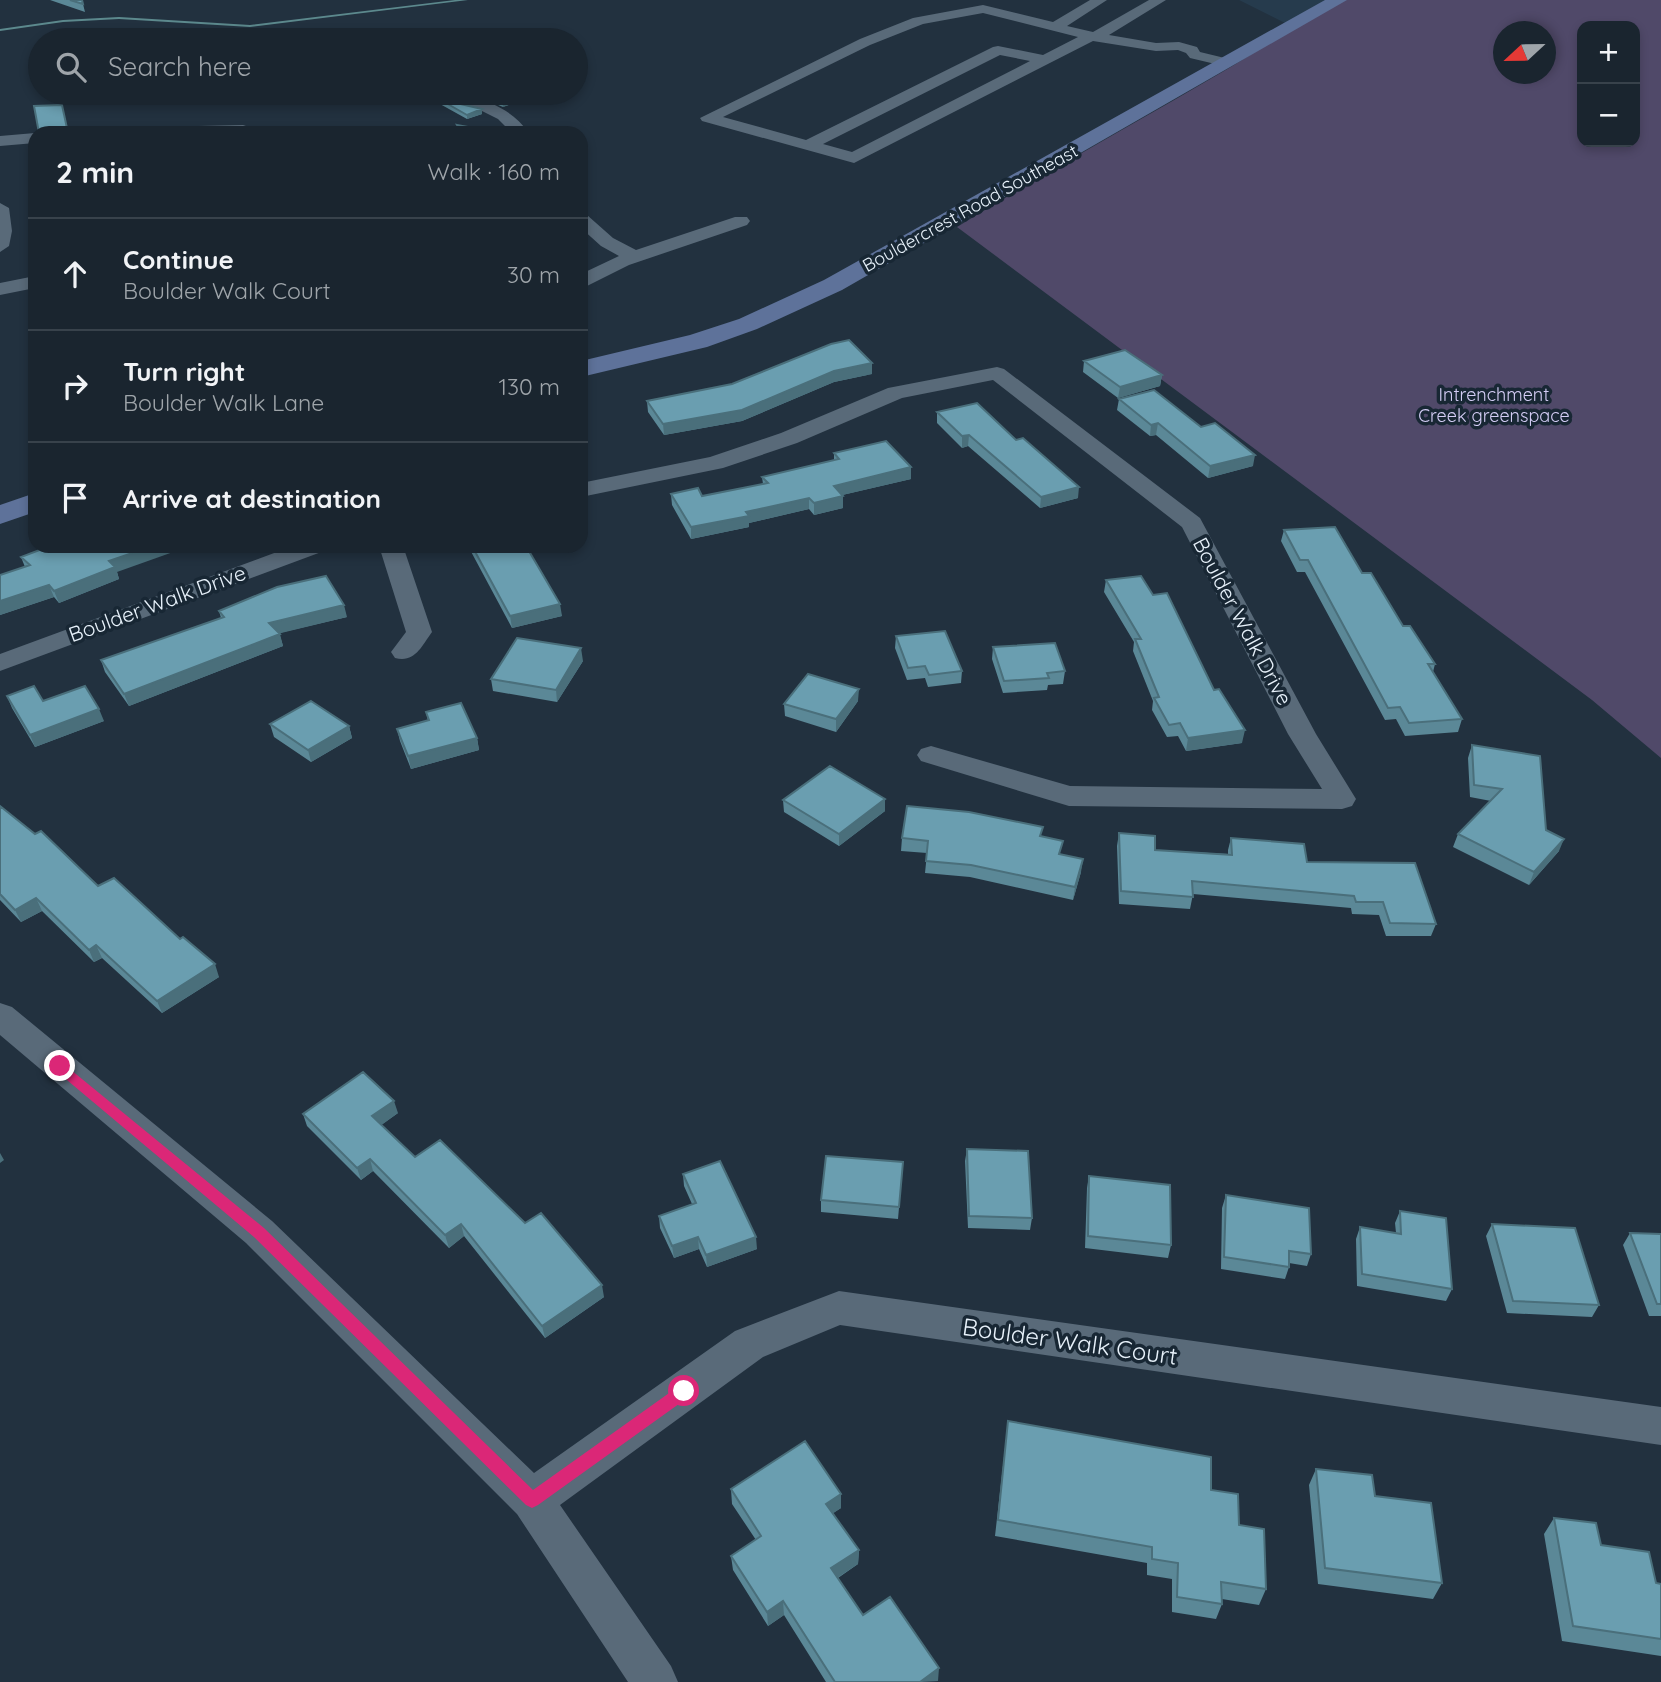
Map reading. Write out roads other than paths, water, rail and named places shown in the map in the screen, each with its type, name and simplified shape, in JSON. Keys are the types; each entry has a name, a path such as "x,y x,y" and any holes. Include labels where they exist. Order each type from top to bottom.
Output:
{"street":[{"path":"1055,27 1100,0"},
{"path":"1159,0 1093,36 854,158 708,118 865,42 908,25 986,4 1055,27 1093,36 1117,40 1125,45 1153,49 1179,46 1192,50 1195,55 1225,65"},
{"name":"Bouldercrest Road Southeast","path":"588,366 710,337 748,324 833,285 1338,0"},
{"path":"1153,49 1160,59 1225,65"},
{"path":"809,145 998,50 1045,60"},
{"path":"486,105 512,120 517,126"},
{"path":"0,141 28,139"},
{"path":"0,208 3,231 0,246"},
{"path":"588,277 631,255 691,240 741,221"},
{"path":"588,225 607,242 631,255"},
{"path":"0,289 28,283"},
{"name":"Boulder Walk Drive","path":"588,489 715,463 789,438 896,393 997,373 1192,523 1301,734 1342,799 1069,796 930,755"},
{"path":"0,515 28,505"},
{"name":"Boulder Walk Drive","path":"0,663 296,553"},
{"path":"393,553 419,632 404,652"},
{"path":"0,1016 259,1232 532,1500 655,1682"},
{"name":"Boulder Walk Court","path":"532,1500 749,1344 839,1308 1661,1426"}],"waterway":[{"path":"0,30 63,21 119,18 250,26 466,0"}],"park label":[{"name":"Intrenchment Creek greenspace","path":"1494,404"}]}
